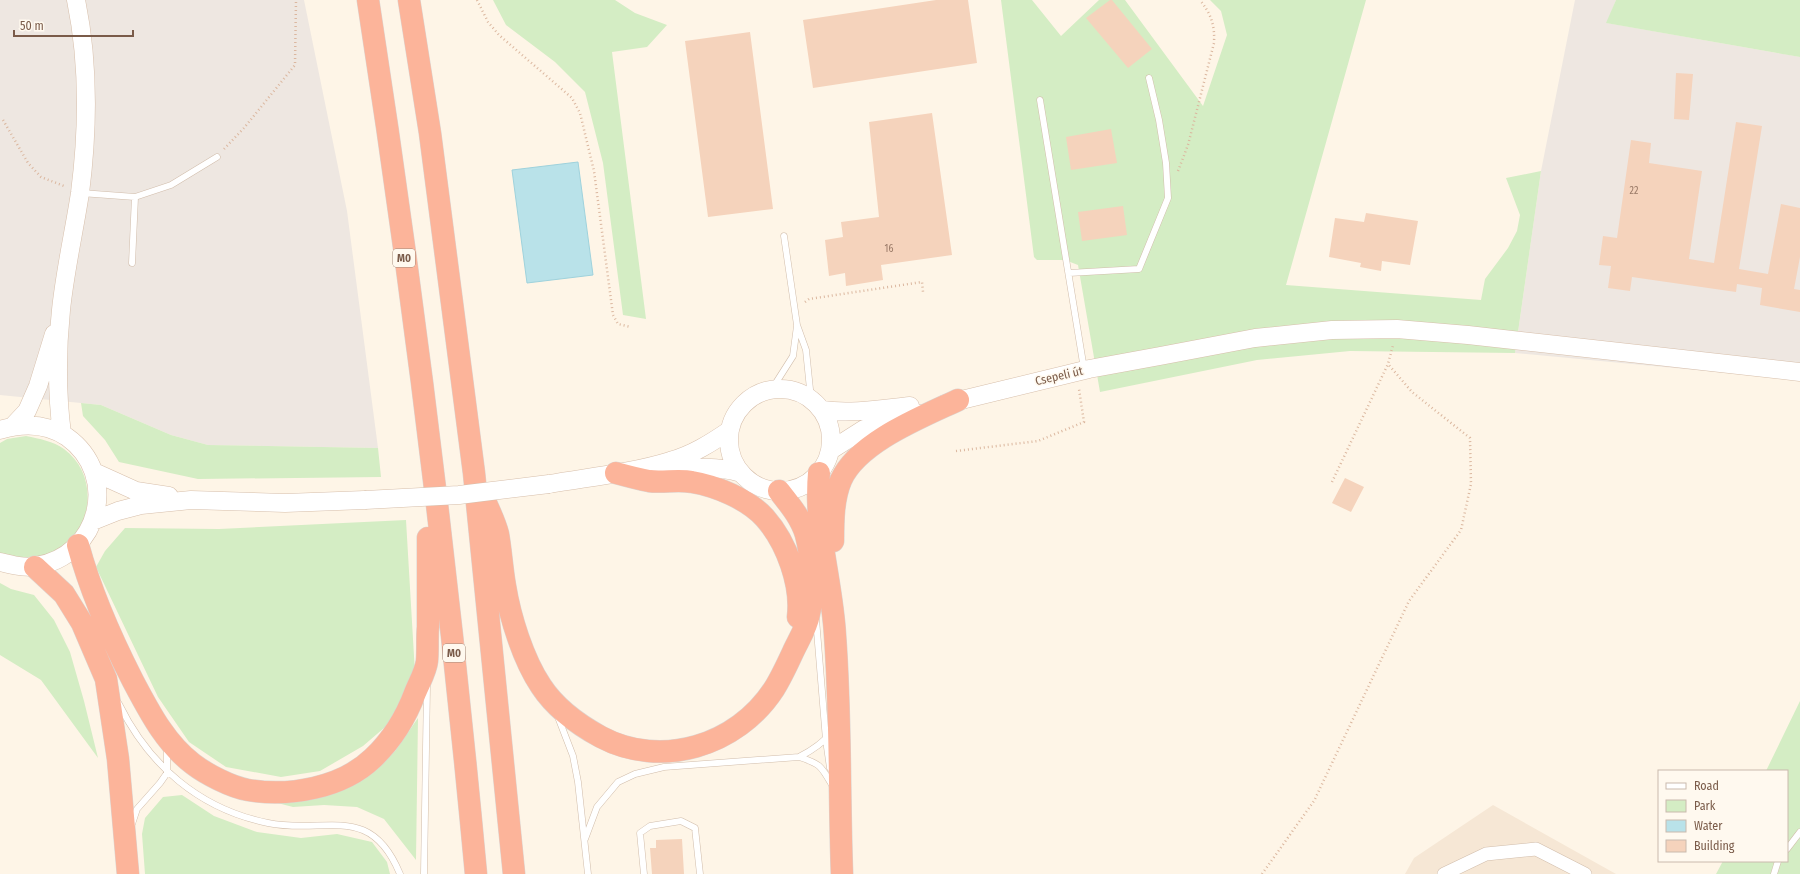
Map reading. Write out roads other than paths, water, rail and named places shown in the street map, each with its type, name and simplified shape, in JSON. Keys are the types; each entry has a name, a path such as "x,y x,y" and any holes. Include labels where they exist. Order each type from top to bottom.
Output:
{"highway":[{"name":"M0","path":"368,0 381,83 428,433 464,748 476,874"},
{"path":"409,0 430,133 474,473 514,874"},
{"path":"474,473 498,533 505,588 516,629 530,665 541,685 553,702 567,716 589,731 611,742 640,751 663,753 686,750 708,744 738,727 773,691 821,591 834,506 841,480 856,459 871,446 958,400"},
{"path":"78,545 90,585 121,657 151,715 168,739 192,764 217,778 246,789 265,792 284,792 324,785 350,775 362,767 373,759 392,738 408,710 427,662 428,433"},
{"path":"616,473 650,481 690,481 716,488 738,498 764,518 781,542 794,574 799,608 795,647"},
{"path":"819,473 817,506 821,591"},
{"path":"779,491 799,517 806,535 821,591 836,635 842,871"},
{"path":"35,567 64,594 82,623 106,679 118,759 128,874"}],"street":[{"path":"62,434 58,395 61,310 80,193 86,117 83,41 76,0"},
{"path":"6,428 27,411 38,386 61,310"},
{"name":"Csepeli út","path":"831,450 864,429 958,400 1080,371 1255,338 1332,330 1397,329 1468,335 1800,372"},
{"path":"772,389 786,389 799,392 816,404 828,422 832,436 831,450 819,473 808,483 794,489 779,491 765,489 752,483 741,473 733,460 730,446 730,430 735,416 745,403 758,394 772,389"},
{"name":"Csepeli út","path":"816,404 835,412 861,411 958,400"},
{"path":"0,562 16,566 35,567 51,563 66,556 87,534 93,522 97,506 97,489 94,472 82,451 62,434 38,426 6,428"},
{"path":"94,472 136,491 191,500 285,503 459,495 549,484 670,462 707,445 730,430"},
{"path":"616,473 703,467 727,469 741,473"},
{"path":"93,522 118,511 141,505 191,500"},
{"path":"1444,874 1486,854 1536,849 1585,874"}],"lane":[{"path":"1069,273 1140,268 1147,253 1168,198 1165,156 1149,78"},
{"path":"1040,100 1069,273 1080,371"},
{"path":"80,193 135,197 172,185 217,156"},
{"path":"132,263 135,197"},
{"path":"784,236 797,325 806,350 816,404"},
{"path":"772,389 793,356 797,325"},
{"path":"821,591 818,632 826,740 842,871"},
{"path":"424,874 427,662"},
{"path":"106,679 122,710 142,742 167,772 203,799 233,814 268,824 296,826 343,825 376,837 388,850 400,874"},
{"path":"553,702 573,756 578,782 588,874"},
{"path":"585,839 596,807 618,782 635,774 664,767 799,757 814,750 826,740 833,731 838,710"},
{"path":"126,841 137,809 160,783 167,772 166,750 168,739"},
{"path":"799,757 815,762 822,767 832,785"},
{"path":"644,874 640,834 650,826 681,821 695,828 700,874"},
{"path":"1788,848 1800,832"},
{"path":"1774,874 1778,862"}],"water":[{"path":"578,162 593,275 527,283 512,170"}]}
